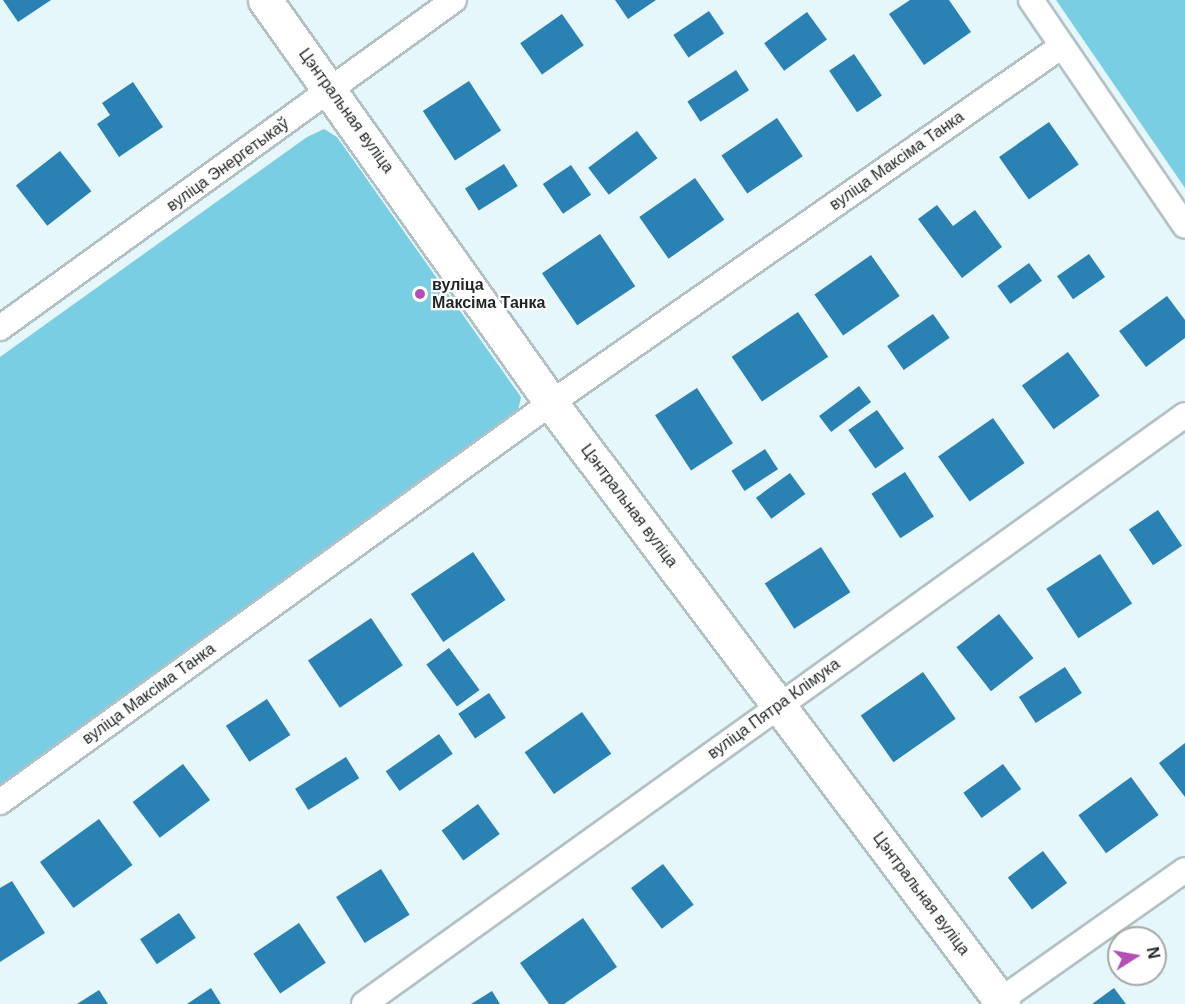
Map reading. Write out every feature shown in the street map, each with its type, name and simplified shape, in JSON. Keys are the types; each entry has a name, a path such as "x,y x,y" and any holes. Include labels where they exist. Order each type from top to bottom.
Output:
{"street":[{"name":"Цэнтральная вуліца","path":"265,0 333,90 551,403 781,705 1000,1003"},
{"name":"вуліца Энергетыкаў","path":"0,328 333,90 454,0"},
{"path":"1030,0 1185,226"},
{"name":"вуліца Максіма Танка","path":"0,802 551,403 1062,46"},
{"name":"вуліца Пятра Клімука","path":"364,1004 1185,415"},
{"path":"1000,1003 1185,870"}],"shaded area":[{"path":"1056,0 1185,0 1185,188"},
{"path":"324,129 337,137 521,397 518,411 509,424 0,786 0,357 307,137"}],"building":[{"path":"3,0 51,0 18,22"},
{"path":"615,0 656,0 628,19"},
{"path":"910,0 949,0 971,32 924,65 889,14"},
{"path":"709,11 724,33 688,57 673,35"},
{"path":"807,12 827,40 784,71 764,43"},
{"path":"562,14 584,45 542,74 520,43"},
{"path":"854,54 882,95 857,112 829,71"},
{"path":"736,70 749,90 700,122 687,102"},
{"path":"469,81 501,130 455,160 423,111"},
{"path":"133,82 163,127 119,157 97,124 110,115 102,103"},
{"path":"777,118 803,156 747,194 721,155"},
{"path":"1049,122 1079,165 1029,200 999,157"},
{"path":"637,131 657,158 609,195 588,168"},
{"path":"60,151 91,191 47,226 16,185"},
{"path":"504,164 518,186 479,210 465,188"},
{"path":"571,165 591,195 563,214 543,184"},
{"path":"695,178 724,220 669,259 639,217"},
{"path":"937,205 953,226 975,210 1002,247 962,278 918,219"},
{"path":"600,234 635,286 577,325 542,273"},
{"path":"1089,254 1105,277 1073,299 1057,276"},
{"path":"871,255 900,296 843,336 814,295"},
{"path":"1029,263 1042,281 1010,304 997,286"},
{"path":"1167,296 1185,320 1185,338 1146,367 1119,331"},
{"path":"798,312 828,357 762,402 732,357"},
{"path":"933,314 950,338 904,370 887,346"},
{"path":"1068,352 1100,396 1054,429 1022,386"},
{"path":"859,386 871,402 831,432 819,416"},
{"path":"697,388 733,443 691,471 655,415"},
{"path":"877,410 904,449 875,469 848,430"},
{"path":"993,418 1025,463 970,501 938,456"},
{"path":"765,449 778,469 745,491 731,471"},
{"path":"905,472 934,516 900,538 871,494"},
{"path":"790,473 805,494 771,519 756,498"},
{"path":"1158,510 1182,546 1153,565 1129,530"},
{"path":"821,547 850,592 794,629 765,583"},
{"path":"473,552 505,600 443,642 411,594"},
{"path":"1100,554 1132,603 1078,638 1046,589"},
{"path":"999,614 1033,658 991,691 956,647"},
{"path":"371,618 403,665 340,708 308,660"},
{"path":"449,648 480,690 457,707 426,664"},
{"path":"1065,667 1082,693 1036,723 1019,697"},
{"path":"923,672 956,719 893,762 861,716"},
{"path":"489,693 506,718 475,739 458,714"},
{"path":"267,699 290,735 249,762 226,726"},
{"path":"582,712 611,754 554,794 525,752"},
{"path":"439,734 453,754 400,791 386,771"},
{"path":"1185,743 1185,797 1159,763"},
{"path":"346,757 359,778 308,810 295,789"},
{"path":"183,764 210,800 160,838 133,802"},
{"path":"1003,764 1021,789 982,818 963,793"},
{"path":"1131,777 1159,815 1106,853 1078,815"},
{"path":"478,804 500,834 463,860 442,830"},
{"path":"99,819 133,865 73,908 40,862"},
{"path":"1043,851 1067,883 1032,909 1008,877"},
{"path":"663,864 694,905 662,929 631,888"},
{"path":"381,869 410,915 365,943 336,897"},
{"path":"12,881 45,933 0,962 0,888"},
{"path":"179,913 196,938 157,964 140,939"},
{"path":"583,918 617,967 564,1004 549,1004 520,963"},
{"path":"299,923 326,963 280,994 253,954"},
{"path":"211,988 221,1004 187,1004"},
{"path":"1114,988 1126,1004 1092,1004"},
{"path":"99,990 108,1004 77,1004"},
{"path":"492,991 500,1004 471,1004"}],"place":[{"name":"вуліца Максіма Танка","path":"420,294"}]}
